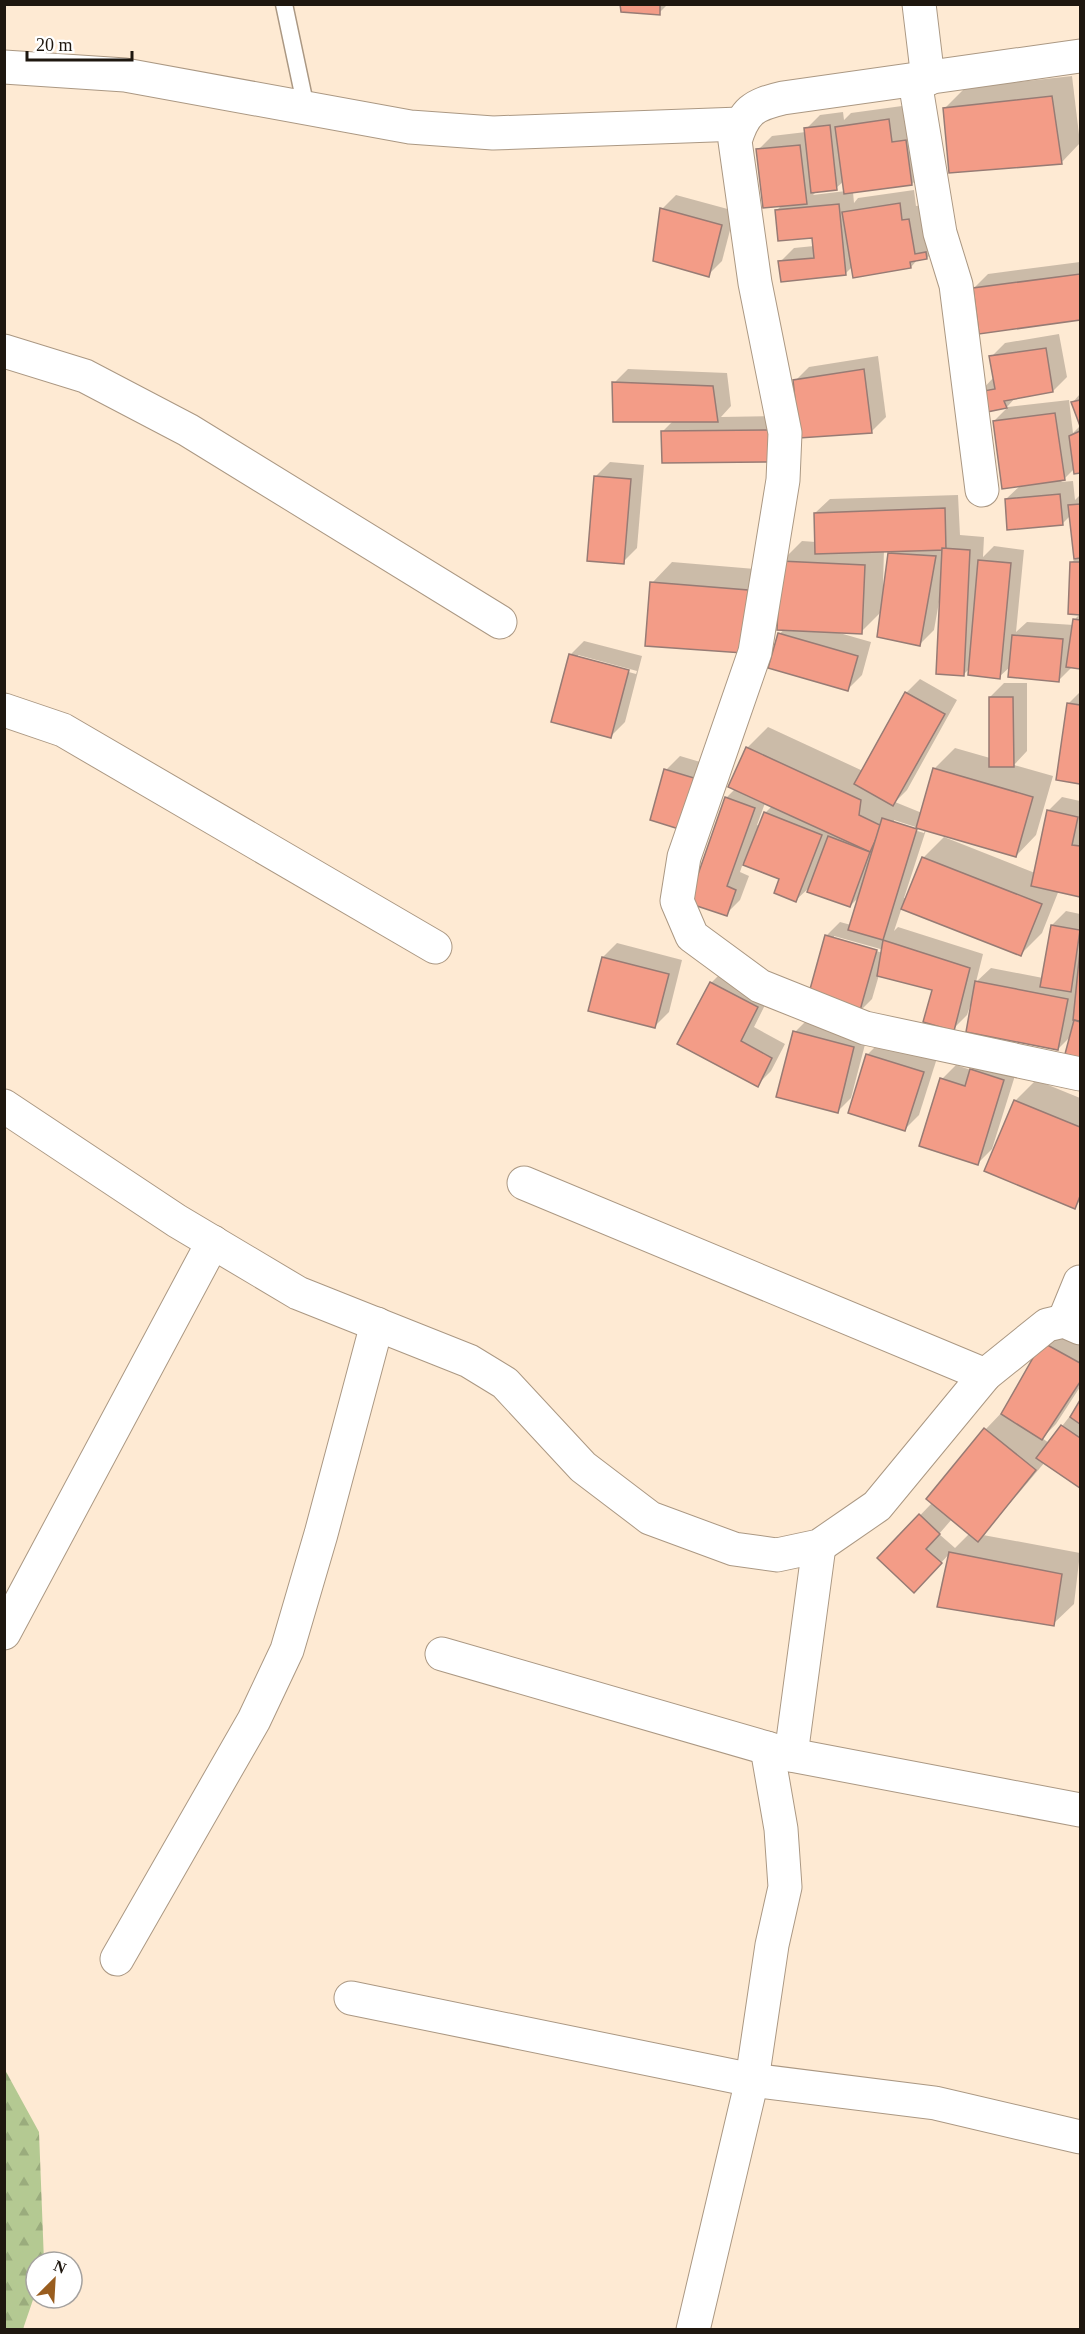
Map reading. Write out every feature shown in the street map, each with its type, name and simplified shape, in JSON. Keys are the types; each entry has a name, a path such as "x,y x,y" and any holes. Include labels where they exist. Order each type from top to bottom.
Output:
{"street":[{"path":"919,4 921,80 940,233 956,285 982,490"},
{"path":"1080,56 783,98 758,104 740,124 735,141 754,271 786,433 783,480 754,652 684,857 677,901 692,936 759,986 865,1028 1080,1074"},
{"path":"4,67 125,75 410,127 493,133 740,124"},
{"path":"4,351 85,376 188,430 500,622"},
{"path":"4,710 63,730 435,947"},
{"path":"4,1106 213,1242 298,1293 469,1361 505,1383 583,1467 650,1518 734,1549 777,1555 819,1546 877,1506 985,1375 1047,1325 1072,1324 1080,1282"},
{"path":"524,1184 985,1375"},
{"path":"4,1633 213,1242"},
{"path":"117,1959 254,1720 287,1650 321,1534 376,1324"},
{"path":"693,2330 752,2080 772,1944 784,1887 779,1752 819,1546"},
{"path":"442,1654 779,1752 1080,1810"},
{"path":"351,1998 752,2080 935,2103 1080,2138"}],"lane":[{"path":"284,4 306,108"}],"green space":[{"path":"4,2068 39,2132 44,2250 24,2250 24,2310 30,2310 23,2329 5,2329"}],"building":[{"path":"620,4 660,4 660,15 621,12"},
{"path":"1052,96 1062,164 949,173 943,108"},
{"path":"889,119 892,142 906,140 912,185 844,194 835,127"},
{"path":"830,125 837,190 811,193 804,128"},
{"path":"800,145 807,204 763,208 756,149"},
{"path":"900,203 902,220 909,219 915,254 926,252 927,259 910,262 911,268 853,278 842,212"},
{"path":"839,204 846,275 781,282 778,261 814,258 812,238 778,241 775,210"},
{"path":"660,208 722,225 709,277 653,261"},
{"path":"1080,274 1080,320 979,334 973,288"},
{"path":"1046,348 1053,392 1004,401 1007,408 982,413 978,392 995,389 989,356"},
{"path":"864,369 872,433 799,438 793,380"},
{"path":"612,382 713,386 718,422 613,422"},
{"path":"1080,400 1080,426 1071,402"},
{"path":"1055,413 1065,480 1002,489 993,421"},
{"path":"771,430 771,462 662,463 661,431"},
{"path":"1080,431 1080,473 1074,474 1069,436"},
{"path":"594,476 631,479 624,564 587,561"},
{"path":"1060,494 1063,525 1007,530 1005,499"},
{"path":"1080,504 1080,558 1074,559 1068,505"},
{"path":"945,508 946,550 815,554 814,513"},
{"path":"942,548 970,550 964,676 936,674"},
{"path":"888,553 936,556 920,646 877,637"},
{"path":"978,560 1011,563 1000,679 968,675"},
{"path":"780,561 865,565 862,634 777,630"},
{"path":"1070,562 1080,562 1080,615 1068,614"},
{"path":"650,582 748,590 743,653 645,646"},
{"path":"1073,619 1080,620 1080,669 1066,667"},
{"path":"778,633 858,656 848,691 768,668"},
{"path":"1012,635 1063,639 1059,682 1008,677"},
{"path":"569,654 629,670 611,738 551,722"},
{"path":"905,692 945,714 893,806 854,784"},
{"path":"989,697 1013,697 1014,767 989,767"},
{"path":"1067,703 1080,705 1080,784 1056,780"},
{"path":"746,747 861,800 859,815 882,826 870,852 728,787"},
{"path":"933,768 1033,797 1016,857 916,828"},
{"path":"664,769 694,778 679,829 650,820"},
{"path":"725,797 755,808 727,886 736,890 727,916 688,903"},
{"path":"1047,810 1078,817 1072,845 1080,846 1080,897 1031,886"},
{"path":"764,812 822,835 796,902 774,893 779,879 743,865"},
{"path":"882,818 917,829 883,940 848,930"},
{"path":"828,836 870,852 850,907 807,892"},
{"path":"922,857 1042,904 1021,956 901,909"},
{"path":"1051,925 1080,930 1071,992 1040,987"},
{"path":"825,935 877,950 859,1014 807,1000"},
{"path":"883,940 970,968 954,1031 923,1022 932,990 877,976"},
{"path":"1080,950 1080,1021 1073,1020"},
{"path":"602,957 669,974 655,1028 588,1011"},
{"path":"975,981 1068,999 1058,1050 966,1032"},
{"path":"710,982 758,1007 741,1041 772,1058 758,1087 677,1044"},
{"path":"1074,1020 1080,1022 1080,1058 1065,1054"},
{"path":"793,1031 854,1047 838,1113 776,1097"},
{"path":"866,1054 924,1072 905,1131 848,1113"},
{"path":"970,1069 1004,1080 978,1165 919,1146 940,1078 965,1086"},
{"path":"1014,1100 1080,1127 1080,1196 1075,1209 984,1171"},
{"path":"1042,1342 1080,1363 1080,1382 1042,1440 1001,1414"},
{"path":"1080,1400 1080,1424 1070,1417"},
{"path":"1061,1425 1080,1438 1080,1488 1036,1458"},
{"path":"984,1428 1036,1470 978,1542 926,1499"},
{"path":"919,1514 940,1534 926,1549 942,1563 914,1593 877,1558"},
{"path":"949,1552 1062,1574 1054,1626 937,1607"}]}
